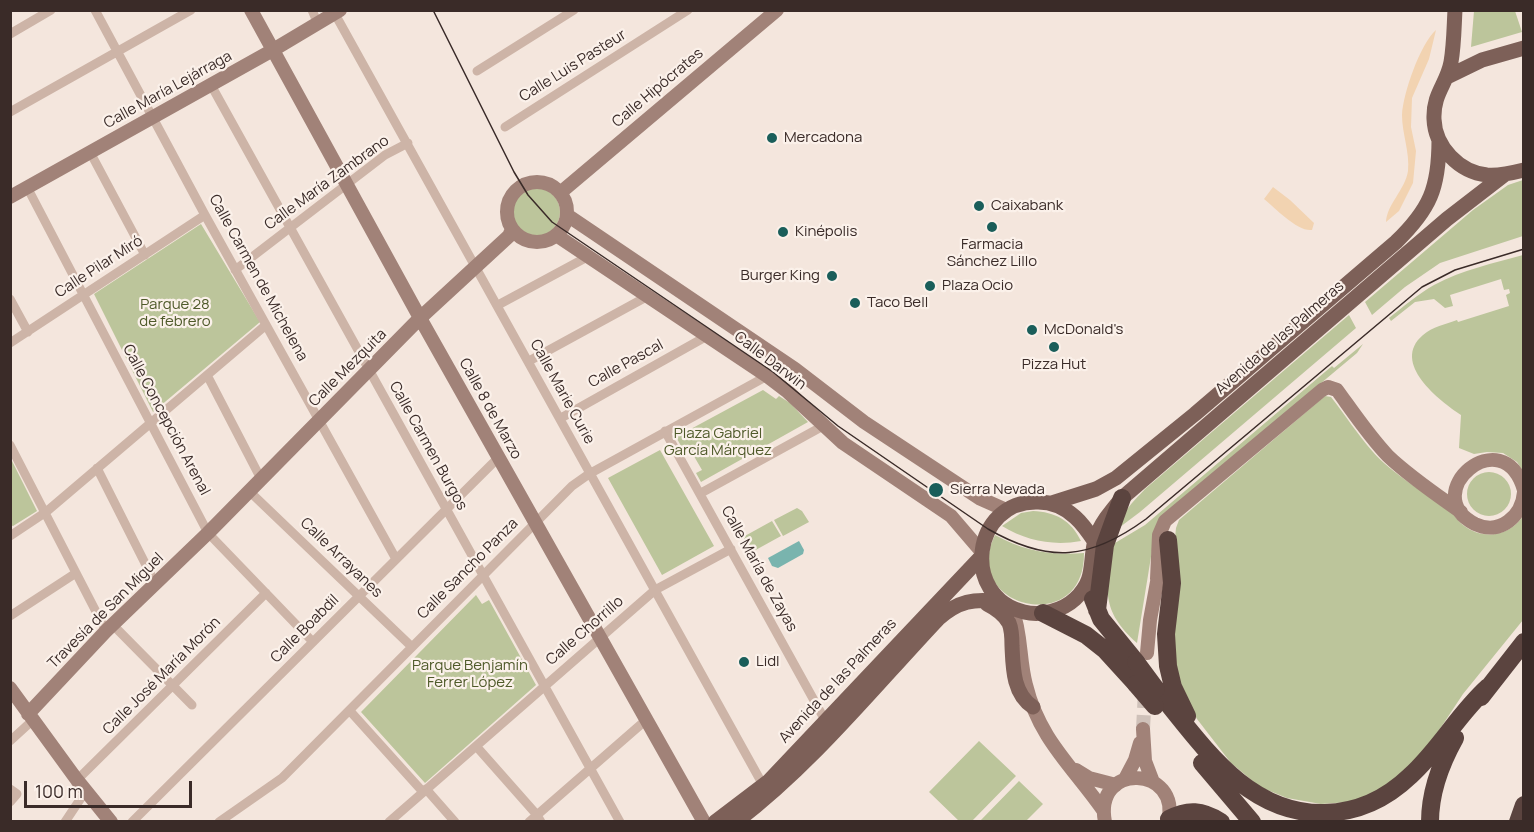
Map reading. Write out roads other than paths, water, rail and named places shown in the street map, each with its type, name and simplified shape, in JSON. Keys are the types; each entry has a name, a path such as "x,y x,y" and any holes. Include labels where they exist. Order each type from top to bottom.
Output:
{"highway":[{"path":"1097,610 1105,545 1122,498"},
{"path":"1168,540 1172,583 1166,634 1168,666 1173,687 1194,734"},
{"path":"1089,578 1101,619 1118,642 1142,657 1156,698 1252,822"},
{"path":"1040,614 1086,635 1105,650 1136,684 1156,698 1194,734 1224,770 1264,800 1287,809 1313,813 1335,813 1358,809 1384,798 1410,777 1432,754 1472,701 1488,687"},
{"path":"1430,822 1435,786 1445,756 1488,687 1524,642"},
{"path":"1518,822 1524,805"},
{"path":"1169,820 1186,811 1195,811 1221,822"}],"main road":[{"name":"Avenida de las Palmeras","path":"1052,503 1096,489 1116,478 1195,414 1396,242 1417,221 1435,186 1439,163 1434,120 1436,97 1447,77 1451,62 1455,10"},
{"path":"1447,77 1482,60 1524,48"},
{"path":"1438,140 1452,159 1468,169 1486,175 1504,175 1524,170"},
{"name":"Avenida de las Palmeras","path":"1095,542 1102,524 1122,498 1447,219 1504,175"},
{"path":"1030,502 1052,503 1075,517 1095,542 1089,578 1085,587 1074,600 1061,608 1040,614 1007,605 990,589 983,574 981,554 988,529 1006,510 1030,502"},
{"name":"Avenida de las Palmeras","path":"715,822 763,785 826,722 981,554"},
{"name":"Avenida de las Palmeras","path":"736,822 765,800 803,764 938,619 959,603 979,600 1007,605"},
{"path":"979,600 999,611 1009,622 1018,692 1024,702 1033,707"}],"street":[{"path":"10,34 51,10"},
{"name":"Calle Carmen de Michelena","path":"95,10 205,215 396,559"},
{"path":"10,112 191,10"},
{"name":"Calle 8 de Marzo","path":"251,10 420,318 704,822"},
{"path":"312,10 318,24"},
{"path":"477,71 574,10"},
{"name":"Calle Luis Pasteur","path":"505,127 688,10"},
{"name":"Calle Hipócrates","path":"560,193 777,11"},
{"name":"Calle María Lejárraga","path":"10,197 338,12"},
{"name":"Calle Marie Curie","path":"338,12 561,418 589,474 763,785"},
{"name":"Calle Carmen Burgos","path":"211,85 620,822"},
{"name":"Calle María Zambrano","path":"236,270 385,155 408,143"},
{"path":"90,152 145,255"},
{"path":"534,181 552,186 560,193 566,203 567,215 565,224 556,234 548,240 538,242 528,241 519,236 512,229 506,212 515,190 534,181"},
{"name":"Calle Concepción Arenal","path":"27,188 208,533 313,642"},
{"name":"Calle Pilar Miró","path":"10,343 205,215"},
{"name":"Calle Darwin","path":"567,215 787,363 864,422 979,498 1006,510"},
{"name":"Calle Mezquita","path":"208,533 420,318 509,236 512,229"},
{"name":"Calle Darwin","path":"556,234 767,376 788,392 843,443 951,516 981,554"},
{"path":"498,305 589,256"},
{"path":"529,361 648,296"},
{"path":"10,298 28,332"},
{"path":"10,536 46,512 266,325"},
{"name":"Calle Pascal","path":"561,418 707,336"},
{"path":"207,375 261,479"},
{"name":"Calle Sancho Panza","path":"219,822 282,778 572,486 665,431 767,376"},
{"path":"1157,579 1158,545 1161,528 1165,521 1328,387 1337,390 1389,457 1479,526 1490,528 1501,526 1511,520 1523,502 1524,491 1521,480 1514,470 1494,460 1473,465 1462,475 1457,484 1457,504 1461,512"},
{"path":"701,493 823,426"},
{"name":"Calle María de Zayas","path":"665,431 826,722"},
{"path":"10,445 76,573 110,628 192,705"},
{"name":"Calle Boabdil","path":"132,822 499,457"},
{"path":"97,468 155,583"},
{"path":"1420,482 1439,487 1457,484"},
{"name":"Calle Arrayanes","path":"249,491 412,647"},
{"path":"1142,657 1164,548 1171,525 1179,510"},
{"name":"Travesía de San Miguel","path":"30,717 110,628 208,533"},
{"name":"Calle Chorrillo","path":"389,822 655,590 731,549"},
{"path":"10,616 76,573"},
{"name":"Calle José María Morón","path":"77,780 266,592"},
{"path":"1007,605 1020,638 1025,685 1043,730 1104,816"},
{"path":"1020,638 1026,621 1040,614"},
{"path":"10,688 77,780 111,822"},
{"path":"350,711 455,822"},
{"path":"10,741 30,717"},
{"path":"529,822 539,818 590,768 645,720"},
{"path":"1104,816 1109,792 1120,782 1135,760 1143,729 1145,761 1153,782"},
{"path":"476,746 539,818"},
{"path":"1070,767 1089,778 1120,782 1135,777 1153,782 1162,788 1167,797 1170,808 1169,820"},
{"path":"10,789 16,794 10,802"},
{"path":"65,822 81,798 88,792"}],"water":[{"path":"799,541 804,550 803,554 778,568 772,566 768,558"}],"tunnel":[{"path":"1143,729 1145,691"}],"tram line":[{"path":"433,10 514,172 528,195 552,222 773,372 838,426 988,529 1031,548 1050,552 1069,552 1106,543 1126,533 1146,519 1422,287 1455,270 1524,249"}],"place":[{"name":"Mercadona","path":"772,138"},
{"name":"Caixabank","path":"979,206"},
{"name":"Farmacia Sánchez Lillo","path":"992,227"},
{"name":"Kinépolis","path":"783,232"},
{"name":"Burger King","path":"832,276"},
{"name":"Plaza Ocio","path":"930,286"},
{"name":"Taco Bell","path":"855,303"},
{"name":"McDonald's","path":"1032,330"},
{"name":"Pizza Hut","path":"1054,347"},
{"name":"Sierra Nevada","path":"936,490"},
{"name":"Lidl","path":"744,662"}],"park label":[{"name":"Parque 28 de febrero","path":"175,314"},
{"name":"Plaza Gabriel García Márquez","path":"718,442"},
{"name":"Parque Benjamín Ferrer López","path":"470,674"}]}
